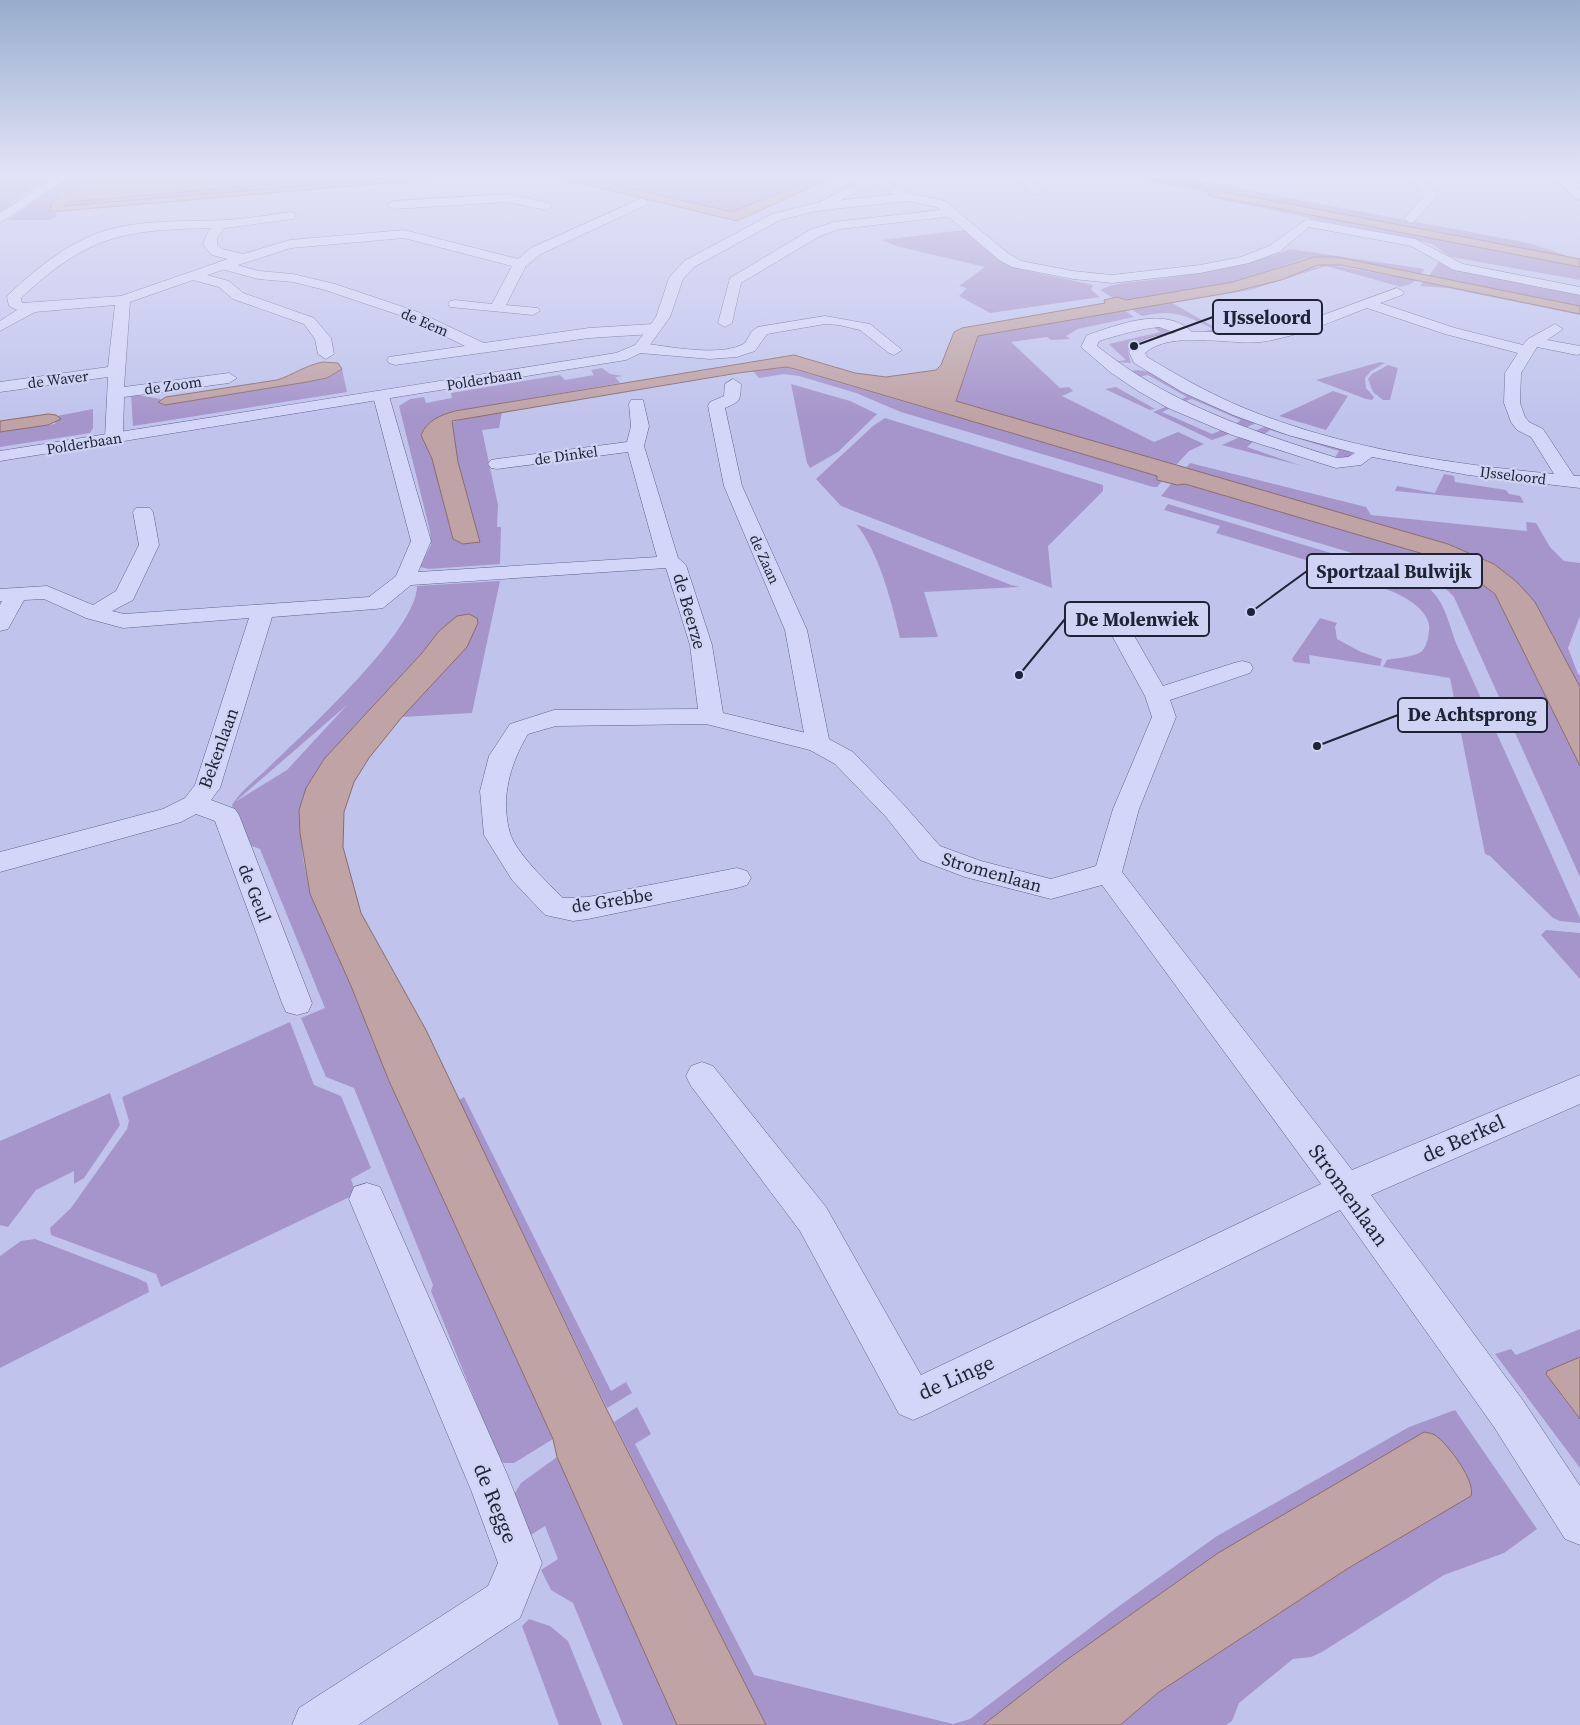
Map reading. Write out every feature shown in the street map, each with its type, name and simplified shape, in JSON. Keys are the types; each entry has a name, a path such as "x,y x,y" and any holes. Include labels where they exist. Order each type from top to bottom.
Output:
{"street":[{"path":"63,256 35,276 14,296 16,306 31,308 124,300 247,256"},
{"path":"236,256 242,258"},
{"path":"491,256 520,264"},
{"path":"529,256 520,264 498,308 533,311"},
{"path":"703,256 689,264 676,278 664,317 640,348 714,354 746,350 752,346 757,334 763,330 826,320 865,328 894,350"},
{"path":"725,323 735,281 776,256"},
{"path":"1003,256 1018,264 1073,276 1112,280 1200,269 1254,256"},
{"path":"1440,256 1459,267 1580,291"},
{"name":"de Eem","path":"223,265 258,275 293,278 330,287 413,315 480,347"},
{"path":"194,276 224,284 238,296 309,321 323,338 326,354"},
{"path":"1148,365 1140,360 1137,352 1141,346 1169,338 1188,336 1261,337 1306,326 1397,292"},
{"path":"114,438 117,393 116,372 124,300"},
{"name":"de Eem","path":"455,304 498,308"},
{"path":"1368,304 1450,331 1531,347 1577,350"},
{"path":"0,327 31,308"},
{"path":"1188,336 1182,328 1163,322 1092,338 1089,347 1142,387 1199,415 1336,463 1352,464 1360,461 1369,450"},
{"name":"de Eem","path":"395,360 589,333 653,329"},
{"name":"IJsseloord","path":"1555,329 1531,347 1513,373 1512,403 1517,418 1523,426 1537,433 1574,481"},
{"name":"Polderbaan","path":"0,456 620,357 640,348"},
{"path":"1120,372 1148,365"},
{"name":"IJsseloord","path":"1148,365 1212,399 1264,420 1369,450 1446,466 1528,478 1574,481"},
{"name":"de Waver","path":"0,387 116,372"},
{"name":"de Zoom","path":"117,393 229,378"},
{"name":"de Zaan","path":"733,384 732,399 716,406 733,486 796,630 818,744"},
{"path":"0,624 8,595 46,592 94,613 123,621 375,603 405,579 421,541 381,396"},
{"path":"637,404 640,426 635,446 669,562"},
{"name":"de Dinkel","path":"497,464 635,446"},
{"path":"94,613 125,595 149,545 143,512"},
{"name":"de Beerze","path":"405,579 669,562 676,565 701,645 711,716"},
{"name":"Bekenlaan","path":"0,862 172,816 194,804 207,788 263,610"},
{"path":"1108,873 1126,809 1164,718 1157,696 1121,632"},
{"path":"1157,696 1242,668"},
{"path":"711,716 717,720 818,744"},
{"name":"de Grebbe","path":"711,716 554,718 518,729 502,756 493,791 497,835 522,873 555,907 574,910 588,908 737,878"},
{"name":"Stromenlaan","path":"818,744 844,758 895,810 930,854 975,870 1051,889 1108,873 1346,1189 1508,1413 1580,1524"},
{"name":"de Geul","path":"194,804 226,815 297,1003"},
{"name":"de Linge","path":"702,1076 813,1219 913,1400 1346,1189"},
{"name":"de Berkel","path":"1346,1189 1580,1089"},
{"name":"de Regge","path":"316,1725 504,1602 520,1563 492,1489 367,1199"}],"shaded area":[{"path":"940,256 998,256 1019,269 1093,285 1091,290 1100,297 990,313 959,296 967,288 959,286 985,267"},
{"path":"1269,256 1341,256 1425,269 1421,274 1337,257 1319,257 1306,258 1233,282 1126,300 1113,298 1100,290 1121,283 1193,274"},
{"path":"1526,256 1580,267 1580,280 1451,257"},
{"path":"1526,256 1567,256 1580,259 1580,267"},
{"path":"1314,257 1337,257 1580,306 1580,314 1341,265 1318,265 1281,280 1233,292 978,336 956,401 1448,544 1494,564 1517,582 1535,602 1580,687 1580,766 1495,594 1466,572 1427,555 1185,484 1177,485 1157,480 1157,476 795,369 786,367 738,373 452,421 458,462 480,542 463,544 453,539 432,459 421,435 431,422 440,416 455,411 794,355 855,373 886,377 936,370 941,365 954,332 962,328 1105,303 1104,300 1117,297 1126,300 1233,282"},
{"path":"1440,260 1580,293 1580,306 1429,276"},
{"path":"1326,264 1415,280 1411,284 1401,287 1326,266 1250,290 1172,303 1225,333 1200,333 1213,329 1195,320 1171,313 1142,316 1131,309 1249,289"},
{"path":"1423,282 1580,315 1448,288 1420,286"},
{"path":"1124,310 1134,317 1078,329 1066,336 1070,339 1051,340 1047,337 1011,342 1060,388 1069,387 1073,391 1062,396 1154,442 1178,432 1204,444 1189,451 1176,465 957,403 956,399 978,336"},
{"path":"1153,327 1160,327 1169,331 1167,334 1130,347 1128,352 1131,363 1114,362 1126,360 1109,344 1160,332"},
{"path":"323,362 338,363 342,369 327,378 307,382 165,405 158,402 166,397 277,380 311,365"},
{"path":"1380,362 1385,363 1371,371 1365,378 1366,388 1374,397 1372,400 1316,380"},
{"path":"1388,365 1398,368 1390,400 1383,400 1373,392 1368,379 1372,374"},
{"path":"786,367 1157,476 1157,480 1162,481 1157,487 1153,487 901,412 856,393 799,376 784,374 759,378 753,371"},
{"path":"602,368 610,374 623,376 615,377 620,383 455,411 435,419 427,426 421,435 432,459 479,542 450,423 465,418 502,412 499,428 482,430 498,505 497,527 501,527 500,564 429,569 420,567 431,545 430,531 399,406 410,399 424,397 426,403 452,398 451,393 560,375 565,380 594,375 591,370"},
{"path":"342,369 347,392 133,426 131,394 161,399 158,402 165,405 324,379"},
{"path":"1131,371 1149,372 1173,385 1259,422 1242,429 1234,425 1241,420 1192,399 1182,402 1179,400 1187,397 1148,375 1137,377"},
{"path":"791,384 850,401 877,414 838,452 810,468 807,463"},
{"path":"1116,387 1155,409 1150,410 1105,389"},
{"path":"1333,391 1348,396 1326,430 1279,416"},
{"path":"1168,406 1171,408 1162,412 1212,434 1222,430 1232,433 1212,440 1153,412"},
{"path":"93,409 93,428 90,433 0,447 0,432 55,424 57,416"},
{"path":"48,414 56,415 61,419 48,425 0,432 0,421"},
{"path":"885,418 1103,485 1103,491 1048,546 1052,588 841,506 816,479 873,426"},
{"path":"1269,425 1350,451 1351,457 1335,457 1339,451 1270,430 1263,435 1252,432"},
{"path":"1242,436 1253,442 1247,447 1302,466 1222,445"},
{"path":"1190,463 1366,507 1371,515 1527,531 1526,522 1536,523 1550,547 1564,561 1580,563 1580,616 1568,648 1580,675 1580,687 1535,602 1517,582 1494,564 1448,544 1185,469"},
{"path":"1444,474 1454,476 1455,482 1506,490 1509,494 1520,496 1524,503 1395,491 1397,486 1435,493"},
{"path":"1171,484 1185,484 1428,555 1466,572 1495,594 1580,766 1580,877 1454,597 1449,592 1433,580 1409,570 1161,496"},
{"path":"1168,504 1411,577 1430,589 1445,612 1456,643 1580,918 1580,923 1560,921 1553,918 1490,856 1485,854 1450,678 1383,667 1387,660 1414,655 1425,648 1429,634 1429,623 1418,607 1401,595 1382,588 1366,585 1344,586 1332,572 1319,564 1216,533 1220,526 1164,510"},
{"path":"856,524 1020,587 924,592 938,637 900,638 884,578 871,549"},
{"path":"500,581 472,713 402,717 411,706 439,631 422,653 324,759 306,788 299,810 303,858 310,894 351,986 389,1081 553,1439 514,1463 504,1463 499,1460 431,1291 433,1285 354,1088 326,1077 301,1018 325,1008 260,849 246,844 232,805 244,790 331,707 379,654 399,628 412,605 417,586","holes":["347,705 287,770 235,802"]},
{"path":"469,614 477,618 478,623 467,647 402,717 369,758 354,782 344,812 343,847 361,913 426,1030 606,1408 766,1725 677,1725 557,1457 553,1439 389,1081 351,986 310,894 300,833 299,810 306,788 324,759 422,653 439,631 457,616"},
{"path":"1320,618 1337,623 1335,627 1337,639 1361,652 1382,659 1380,666 1309,655 1310,664 1294,662 1292,659"},
{"path":"1546,930 1580,933 1580,979 1541,935"},
{"path":"290,1022 314,1085 341,1096 371,1168 351,1179 356,1194 161,1287 156,1274 51,1235 50,1228 71,1208 127,1129 129,1121 122,1097"},
{"path":"110,1093 120,1125 84,1178 74,1184 74,1171 36,1190 8,1227 0,1225 0,1141"},
{"path":"464,1097 611,1391 626,1382 632,1393 607,1408 459,1100"},
{"path":"35,1239 137,1278 147,1283 149,1292 0,1368 0,1256 21,1241"},
{"path":"1580,1329 1580,1357 1547,1371 1562,1396 1580,1419 1580,1468 1495,1354 1511,1349 1516,1355"},
{"path":"1580,1357 1580,1419 1546,1374 1547,1371"},
{"path":"637,1407 651,1434 635,1444 754,1675 953,1724 970,1719 1115,1609 1217,1536 1409,1427 1455,1410 1537,1529 1504,1553 1444,1575 1322,1652 1311,1657 1293,1659 1239,1703 1232,1721 1226,1725 1120,1725 1159,1692 1347,1569 1470,1496 1218,1553 1065,1661 983,1725 766,1725 614,1422"},
{"path":"1424,1432 1435,1435 1447,1446 1460,1463 1469,1481 1471,1496 1347,1569 1159,1692 1120,1725 983,1725 1065,1661 1218,1553"},
{"path":"557,1457 677,1725 623,1725 573,1603 551,1590 541,1570 558,1559 545,1526 529,1536 513,1496 521,1483"},
{"path":"529,1619 550,1626 568,1641 602,1725 559,1725 522,1626"}],"place":[{"name":"IJsseloord","path":"1134,346"},
{"name":"Sportzaal Bulwijk","path":"1251,612"},
{"name":"De Molenwiek","path":"1019,675"},
{"name":"De Achtsprong","path":"1317,746"}]}
